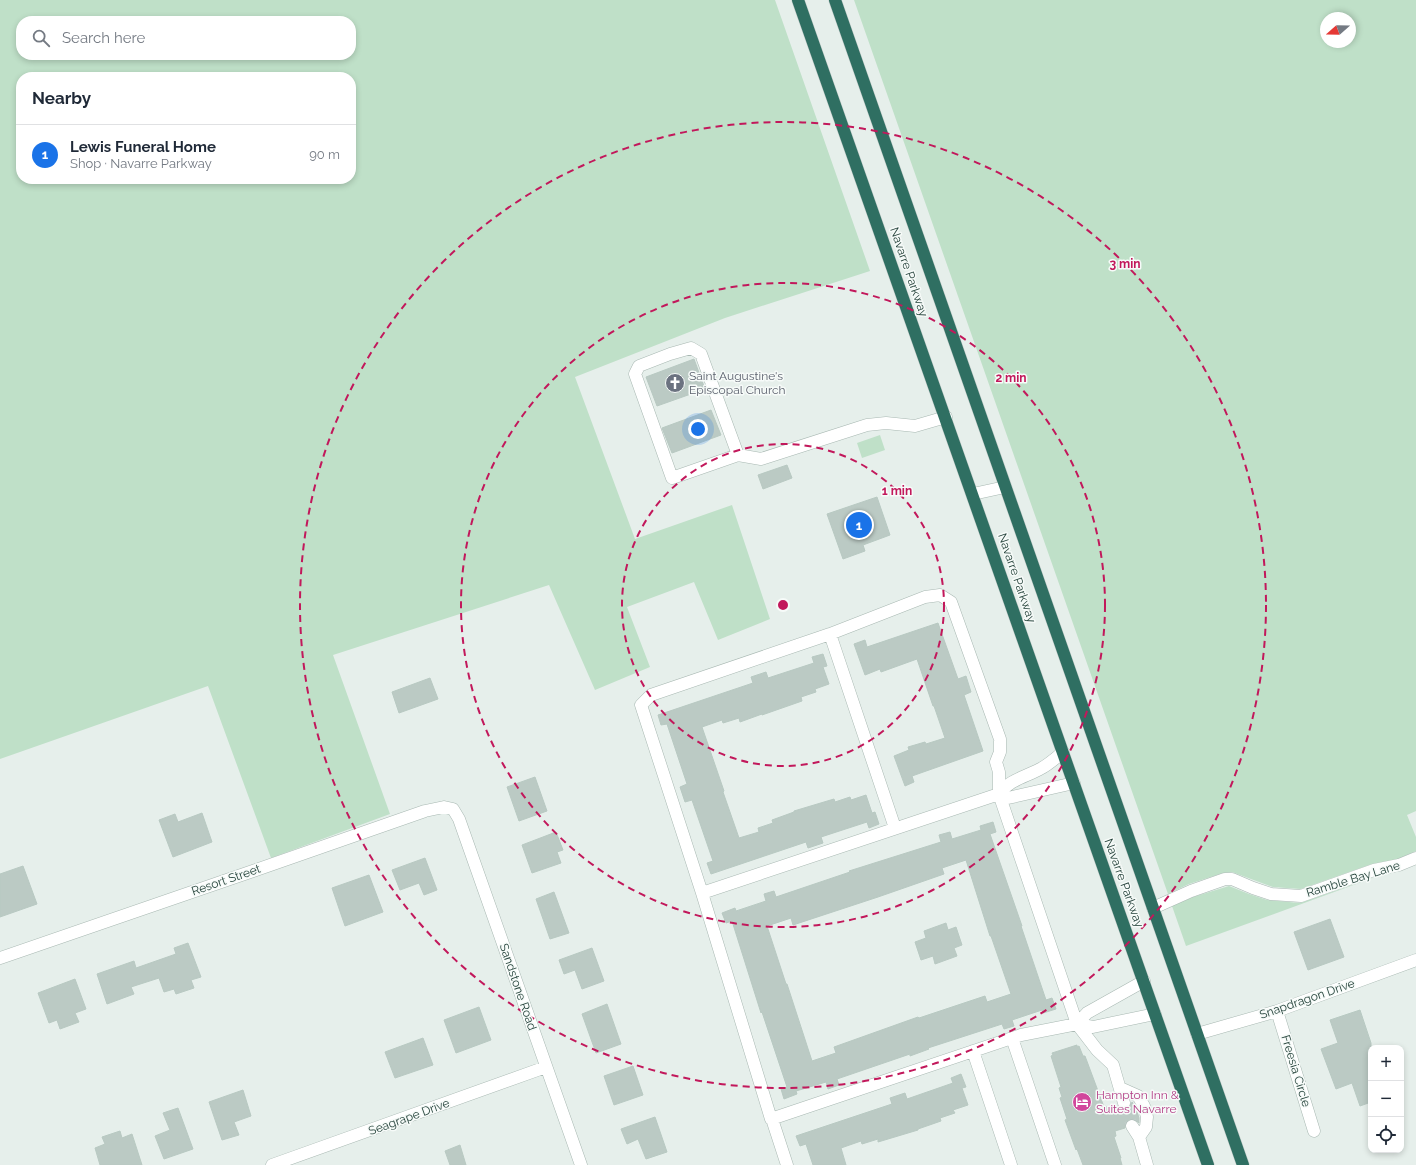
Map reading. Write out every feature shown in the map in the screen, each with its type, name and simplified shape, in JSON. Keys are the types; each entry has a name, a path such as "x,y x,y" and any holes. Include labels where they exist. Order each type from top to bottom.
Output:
{"highway":[{"name":"Navarre Parkway","path":"798,0 1064,752 1208,1165"},
{"name":"Navarre Parkway","path":"835,0 1243,1165"}],"street":[{"path":"738,455 701,354 691,348 639,366 635,374 672,478 738,455 761,459 867,425 886,423 915,426 946,417"},
{"path":"973,494 1005,487"},
{"path":"787,1165 702,893 641,705 651,695 830,634 925,597 940,595 951,602 1000,739 1000,752 996,762 999,772 999,794 1077,1024 1097,1050 1113,1065 1124,1103"},
{"path":"830,634 895,828"},
{"path":"702,893 999,794 1004,787 1041,768 1064,752"},
{"path":"999,794 1008,798 1074,784"},
{"name":"Resort Street","path":"0,958 425,811 444,808 454,809"},
{"name":"Sandstone Road","path":"454,809 459,819 581,1165"},
{"name":"Ramble Bay Lane","path":"1153,908 1190,891 1225,879 1232,879 1252,888 1271,894 1301,896 1374,870 1399,865 1416,858"},
{"name":"Snapdragon Drive","path":"1197,1034 1277,1011 1416,960"},
{"path":"1077,1024 1087,1013 1144,981"},
{"name":"Freesia Circle","path":"1277,1011 1314,1131"},
{"path":"772,1119 1021,1035 1077,1024 1093,1028 1155,1014"},
{"path":"1012,1038 1055,1165"},
{"path":"973,1051 1011,1165"},
{"name":"Seagrape Drive","path":"272,1165 546,1067"},
{"path":"1120,1088 1138,1096 1144,1106 1147,1117 1146,1127 1139,1137"},
{"path":"1132,1126 1139,1137 1147,1165"}],"green space":[{"path":"0,0 775,0 870,271 725,318 575,377 635,539 732,505 770,619 718,640 694,582 627,607 650,667 595,690 549,585 333,655 390,814 271,858 208,686 0,759"},
{"path":"854,0 1416,0 1416,811 1407,815 1416,837 1416,851 1398,859 1372,864 1301,889 1273,887 1232,872 1223,873 1189,884 1168,894"},
{"path":"880,435 885,450 862,458 857,443"},
{"path":"1378,876 1186,946 1172,906 1193,897 1229,886 1267,900 1300,903"}],"building":[{"name":"Saint Augustine's Episcopal Church","path":"694,359 705,389 657,406 646,377"},
{"name":"Saint Augustine's Episcopal Church","path":"711,410 721,435 672,453 662,428"},
{"path":"787,465 792,478 763,489 758,475"},
{"path":"877,497 890,535 863,545 865,551 843,559 827,514"},
{"path":"938,623 958,679 966,676 971,692 964,695 983,751 912,776 914,782 905,786 894,756 909,750 908,747 925,742 926,744 945,738 934,706 917,659 881,672 880,669 865,675 854,644 865,640 867,647"},
{"path":"823,654 827,666 823,667 829,684 815,689 816,692 801,697 802,701 740,722 739,718 723,723 722,720 702,727 724,791 723,792 739,838 759,832 758,828 773,823 772,820 794,811 834,799 835,802 850,797 851,800 866,795 872,813 875,812 879,824 869,828 867,822 821,837 823,843 808,848 806,842 711,874 707,863 713,861 692,800 685,802 680,787 687,784 667,724 661,725 658,715 753,683 751,677 766,672 768,678 814,663 812,657"},
{"path":"430,678 438,699 399,713 392,692"},
{"path":"535,777 547,811 519,821 507,787"},
{"path":"202,813 212,842 173,857 159,820 175,814 178,822"},
{"path":"993,822 996,832 990,834 1046,1000 1052,998 1056,1009 1043,1013 1042,1010 1012,1020 1014,1026 1004,1029 1002,1024 928,1048 929,1049 910,1056 910,1054 837,1079 839,1085 828,1089 826,1082 796,1091 797,1094 784,1099 781,1089 787,1087 762,1012 761,1013 732,921 726,923 722,913 735,908 736,911 766,901 764,894 774,891 776,897 850,872 849,871 941,842 939,835 950,832 952,839 981,830 980,826","holes":["966,860 990,936 1011,994 987,1002 985,996 919,1018 918,1017 834,1047 836,1053 812,1061 767,926 791,918 793,925 878,897 944,874 942,868"]},
{"path":"556,832 563,850 557,852 561,863 532,873 522,845"},
{"path":"425,858 437,890 424,895 419,883 400,890 392,870"},
{"path":"23,866 37,904 0,917 0,874"},
{"path":"369,875 383,912 345,926 332,888"},
{"path":"554,892 569,933 550,939 536,899"},
{"path":"1330,919 1344,957 1308,970 1294,932"},
{"path":"946,923 948,930 956,927 962,945 954,948 957,956 935,964 933,956 921,960 915,942 926,938 924,931"},
{"path":"188,943 201,977 191,980 194,988 176,994 174,989 164,992 159,978 131,987 134,994 107,1004 97,974 134,961 136,968 176,954 174,948"},
{"path":"592,948 604,981 582,989 575,970 564,974 559,960"},
{"path":"75,979 86,1009 75,1013 79,1022 60,1029 57,1020 49,1023 38,993"},
{"path":"607,1004 621,1044 596,1053 582,1014"},
{"path":"479,1007 491,1040 456,1053 444,1020"},
{"path":"1360,1010 1371,1043 1371,1045 1368,1045 1368,1103 1360,1106 1352,1083 1336,1089 1321,1049 1338,1043 1330,1020"},
{"path":"423,1038 433,1065 395,1078 385,1052"},
{"name":"Hampton Inn & Suites Navarre","path":"1077,1045 1077,1047 1079,1046 1083,1056 1085,1056 1104,1107 1106,1106 1107,1110 1118,1106 1122,1110 1126,1110 1130,1108 1132,1102 1136,1108 1139,1123 1135,1119 1128,1120 1125,1123 1125,1128 1115,1131 1116,1136 1114,1137 1122,1165 1083,1165 1077,1149 1076,1150 1065,1120 1067,1119 1060,1098 1062,1097 1059,1088 1061,1087 1051,1056 1053,1055 1052,1053"},
{"path":"633,1066 643,1095 614,1105 604,1076"},
{"path":"961,1074 966,1087 962,1088 968,1105 953,1110 955,1113 940,1118 941,1121 918,1130 878,1142 878,1139 862,1144 861,1141 841,1148 846,1165 813,1165 806,1144 800,1146 796,1136 892,1104 890,1098 905,1093 907,1099 953,1083 951,1078"},
{"path":"243,1090 251,1116 234,1122 239,1135 222,1140 209,1102"},
{"path":"178,1108 193,1149 164,1159 155,1136 170,1130 163,1113"},
{"path":"655,1117 667,1152 646,1159 638,1139 627,1144 621,1129"},
{"path":"120,1131 122,1138 132,1134 142,1165 100,1165 95,1148 105,1144 102,1137"},
{"path":"460,1145 466,1165 450,1165 445,1151"}],"tunnel":[{"path":"1124,1103 1132,1126"}],"place":[{"name":"Saint Augustine's Episcopal Church","path":"675,383"},
{"name":"Lewis Funeral Home","path":"859,525"},
{"name":"Hampton Inn & Suites Navarre","path":"1082,1102"}]}
